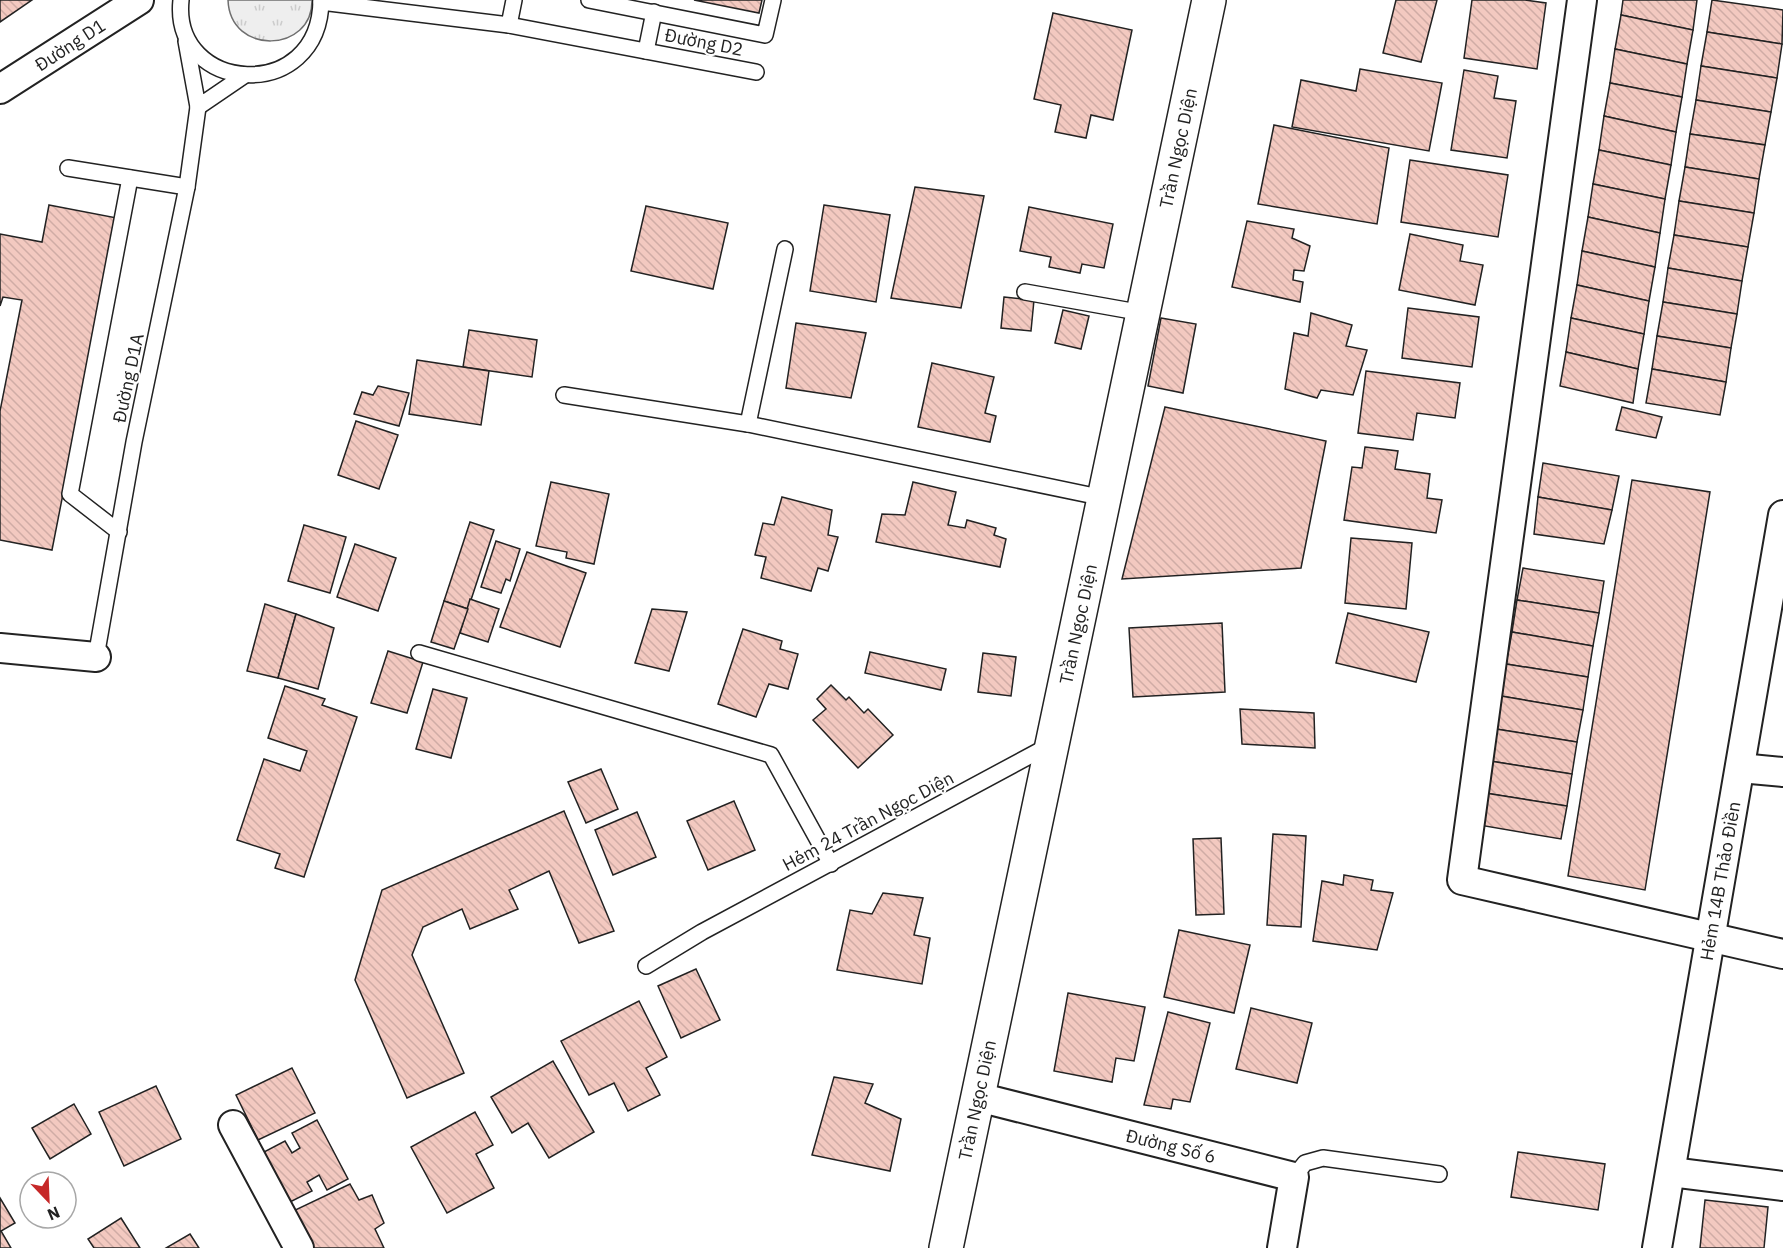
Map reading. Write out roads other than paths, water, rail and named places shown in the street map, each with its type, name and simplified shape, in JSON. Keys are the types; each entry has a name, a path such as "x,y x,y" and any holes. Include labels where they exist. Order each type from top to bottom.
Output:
{"street":[{"name":"Đường D1","path":"0,89 139,0"},
{"name":"Trần Ngọc Diện","path":"946,1248 1209,0"},
{"path":"1582,0 1462,880 1783,954"},
{"name":"Hẻm 14B Thảo Điền","path":"1657,1248 1780,550 1783,514"},
{"path":"0,648 96,657"},
{"path":"1740,768 1783,772"},
{"name":"Đường Số 6","path":"978,1097 1294,1177"},
{"path":"234,1125 298,1248"},
{"path":"1671,1172 1783,1186"},
{"path":"1282,1248 1294,1177"}],"lane":[{"name":"Đường D1A","path":"96,657 134,442 187,187 198,107 180,0"},
{"path":"510,25 514,0"},
{"path":"589,0 654,12"},
{"name":"Đường D2","path":"646,51 654,12 765,35 773,0"},
{"path":"184,33 195,50 208,62 226,72 245,75 265,74 284,67 300,55 312,40 319,21 321,1"},
{"name":"Đường D2","path":"321,1 510,25 756,72"},
{"path":"198,107 245,75"},
{"path":"68,168 187,187"},
{"path":"118,532 70,494 130,178"},
{"path":"748,424 785,249"},
{"path":"1025,292 1143,313"},
{"path":"564,395 748,424 1104,498"},
{"path":"419,653 771,755 831,864"},
{"name":"Hẻm 24 Trần Ngọc Diện","path":"646,966 702,932 1052,743"},
{"path":"1294,1177 1305,1163 1323,1158 1439,1174"}]}
